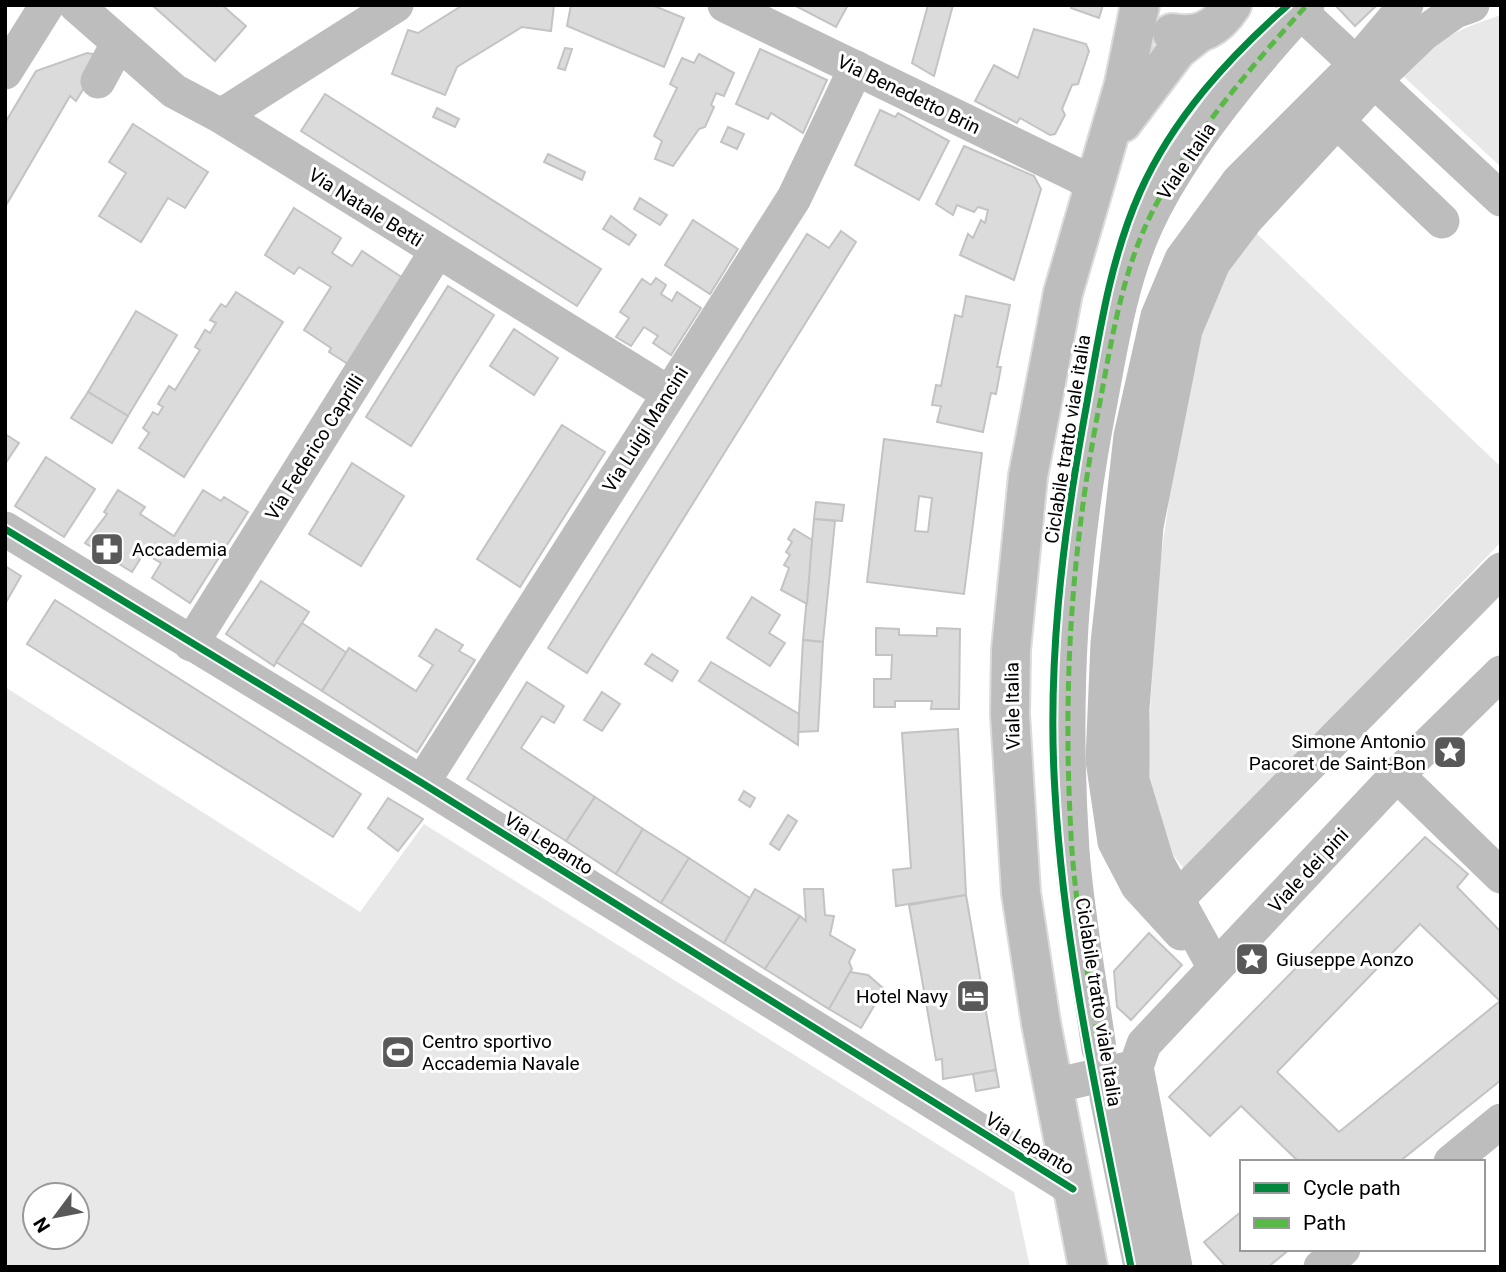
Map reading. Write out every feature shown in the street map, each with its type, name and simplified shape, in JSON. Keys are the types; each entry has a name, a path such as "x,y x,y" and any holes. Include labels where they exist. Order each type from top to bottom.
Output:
{"main road":[{"path":"1140,5 1164,29 1182,35 1196,35"},
{"name":"Viale Italia","path":"1088,1267 1027,941 1017,852 1010,714 1011,650 1028,477 1063,293 1124,84 1140,5"},
{"name":"Viale Italia","path":"1099,166 1177,50 1196,35 1216,25 1232,5"}],"street":[{"path":"5,72 47,5"},
{"name":"Via Natale Betti","path":"76,5 174,91 221,116 668,393"},
{"path":"221,116 396,5"},
{"name":"Via Benedetto Brin","path":"725,5 856,68 1099,166"},
{"path":"1215,968 1157,863 1139,813 1132,780 1132,709 1146,526 1185,330 1213,262 1247,218 1337,121 1406,5"},
{"path":"1215,968 1138,886 1115,842 1103,760 1108,643 1131,436 1158,316 1182,259 1239,181 1365,73 1455,11 1472,5"},
{"path":"1300,8 1365,73 1501,199"},
{"name":"Viale Italia","path":"1141,1267 1117,1071 1073,854 1067,741 1068,641 1087,469 1117,313 1146,226 1185,158 1300,8"},
{"path":"98,81 118,44"},
{"name":"Via Luigi Mancini","path":"422,783 794,198 856,68"},
{"path":"1337,121 1442,222"},
{"name":"Via Federico Caprilli","path":"191,644 437,251"},
{"name":"Via Lepanto","path":"5,529 422,783 1073,1189"},
{"path":"1177,899 1501,570"},
{"name":"Viale dei pini","path":"1117,1071 1397,775 1501,673"},
{"path":"1397,775 1501,876"},
{"path":"1053,1086 1117,1071 1175,1267"},
{"path":"1453,1160 1501,1121"},
{"path":"1321,1267 1341,1251"}],"shaded area":[{"path":"1501,15 1501,167 1403,76 1447,38"},
{"path":"1255,232 1501,467 1501,542 1185,870 1165,845 1151,799 1148,747 1158,577 1187,376 1217,290 1239,252"},
{"name":"Centro sportivo Accademia Navale","path":"5,687 360,912 424,824 1014,1192 1030,1267 5,1267"}],"building":[{"path":"152,5 222,5 246,26 215,61"},
{"path":"463,5 554,5 551,31 522,27 457,67 445,95 392,74 408,30 418,33"},
{"path":"571,5 652,5 684,18 664,67 567,26"},
{"path":"794,5 848,5 836,27"},
{"path":"928,5 953,5 934,76 912,63"},
{"path":"1071,5 1103,5 1099,18 1071,8"},
{"path":"1335,5 1377,5 1355,26"},
{"path":"1034,29 1086,44 1089,51 1078,84 1072,85 1062,109 1065,115 1055,134 1050,135 1020,118 1017,123 975,101 994,65 1018,78"},
{"path":"565,48 572,49 565,70 558,68"},
{"path":"760,49 827,80 803,133 771,113 768,119 736,104"},
{"path":"87,53 93,54 90,78 76,101 70,96 5,207 5,123 36,71"},
{"path":"699,54 734,73 724,96 716,93 711,105 714,107 705,127 699,129 673,166 655,159 662,141 654,136 677,88 670,84 682,58 694,63"},
{"path":"325,94 601,269 577,306 301,131"},
{"path":"437,108 459,119 455,127 433,117"},
{"path":"880,110 895,117 898,113 949,141 919,200 855,165"},
{"path":"133,124 208,172 185,208 168,198 141,242 99,216 126,173 109,162"},
{"path":"728,127 744,134 737,149 721,142"},
{"path":"964,146 1034,176 1041,189 1014,280 960,255 968,234 973,238 981,220 985,223 988,210 978,207 974,212 957,205 953,215 936,204"},
{"path":"548,154 585,172 582,180 544,162"},
{"path":"640,198 667,215 660,225 634,209"},
{"path":"294,208 341,238 332,253 352,266 362,251 403,278 348,364 329,352 331,348 304,330 331,287 299,267 294,274 265,255"},
{"path":"611,216 636,235 629,245 603,229"},
{"path":"693,220 738,249 710,294 665,265"},
{"path":"841,231 856,242 587,673 548,648 807,234 829,248"},
{"path":"656,278 666,285 661,294 672,301 677,292 701,308 671,355 653,343 658,336 644,327 631,346 616,337 629,318 620,312 642,279 651,285"},
{"path":"448,286 494,315 411,446 366,417"},
{"path":"236,292 283,322 184,477 139,448 149,433 143,428 153,412 158,415 163,407 158,404 169,386 175,390 200,350 195,347 205,330 210,333 216,323 210,320 221,304 226,307"},
{"path":"966,296 1010,305 997,367 1001,367 996,394 991,393 983,432 937,422 941,406 932,405 936,385 941,386 955,315 962,317"},
{"path":"136,311 177,335 128,416 88,392"},
{"path":"514,329 558,358 534,395 490,366"},
{"path":"88,392 128,416 112,443 71,418"},
{"path":"562,425 605,452 520,587 477,559"},
{"path":"5,434 19,443 5,464"},
{"path":"884,439 982,453 964,594 867,582","holes":["919,496 932,498 928,532 915,531"]},
{"path":"46,457 95,489 64,537 15,506"},
{"path":"352,463 404,496 361,566 309,534"},
{"path":"118,490 145,507 140,514 174,536 203,490 221,501 224,497 248,512 190,603 152,578 161,563 144,553 132,572 85,543 107,514 104,512"},
{"path":"816,502 844,505 842,521 814,519"},
{"path":"814,519 835,521 823,642 803,640"},
{"path":"794,529 812,540 807,604 781,590 789,568 784,565 790,555 786,552 792,542 788,539"},
{"path":"5,566 21,576 5,604"},
{"path":"261,581 309,612 274,666 226,634"},
{"path":"752,597 780,615 769,633 785,643 770,666 727,638"},
{"path":"55,600 361,794 333,837 27,644"},
{"path":"302,623 347,653 322,691 276,662"},
{"path":"876,628 899,629 899,635 937,636 937,628 960,629 959,709 931,709 932,701 895,701 895,707 874,707 874,679 891,679 892,655 876,655"},
{"path":"436,629 463,645 459,651 475,660 417,752 322,691 349,648 416,691 433,665 419,656"},
{"path":"803,640 823,642 818,731 798,732"},
{"path":"652,654 678,671 672,681 645,664"},
{"path":"711,662 799,714 798,745 699,681"},
{"path":"527,682 564,706 554,723 542,716 521,748 595,797 566,841 467,779"},
{"path":"602,692 620,704 602,731 584,720"},
{"path":"958,729 966,895 896,906 893,870 911,868 902,733"},
{"path":"744,791 755,798 750,807 739,800"},
{"path":"595,797 643,829 616,874 566,841"},
{"path":"388,798 423,819 398,851 368,828"},
{"path":"788,815 797,821 779,850 770,844"},
{"path":"643,829 689,858 661,903 616,874"},
{"path":"1425,837 1468,874 1457,887 1501,932 1501,1080 1401,1160 1297,1160 1241,1106 1210,1136 1169,1097","holes":["1420,924 1500,1001 1339,1132 1277,1072"]},
{"path":"689,858 750,898 724,943 661,903"},
{"path":"755,889 800,916 765,969 724,943"},
{"path":"804,889 823,889 825,915 834,916 830,935 855,950 849,962 852,969 829,1009 765,969 800,916 806,921"},
{"path":"966,895 996,1070 943,1079 942,1059 936,1060 909,905"},
{"path":"1149,933 1182,965 1131,1020 1117,1007 1114,971"},
{"path":"850,972 868,975 884,989 861,1028 829,1009"},
{"path":"996,1070 999,1087 976,1091 973,1074"},
{"path":"1240,1213 1240,1251 1288,1251 1268,1267 1226,1267 1204,1242"}],"marked path":[{"path":"1099,1049 1074,876 1069,793 1069,681 1075,570 1090,459 1113,335 1137,246 1160,197 1218,110 1307,5"}],"cycle path":[{"name":"Ciclabile tratto viale italia","path":"1131,1267 1085,1031 1066,912 1060,852 1055,792 1053,698 1063,558 1076,465 1105,304 1129,219 1153,165 1186,114 1244,46 1288,5"},
{"path":"5,529 422,783 1073,1189"}],"place":[{"name":"Accademia","path":"107,549"},
{"name":"Simone Antonio Pacoret de Saint-Bon","path":"1450,752"},
{"name":"Giuseppe Aonzo","path":"1252,959"},
{"name":"Hotel Navy","path":"973,996"},
{"name":"Centro sportivo Accademia Navale","path":"398,1052"}]}
